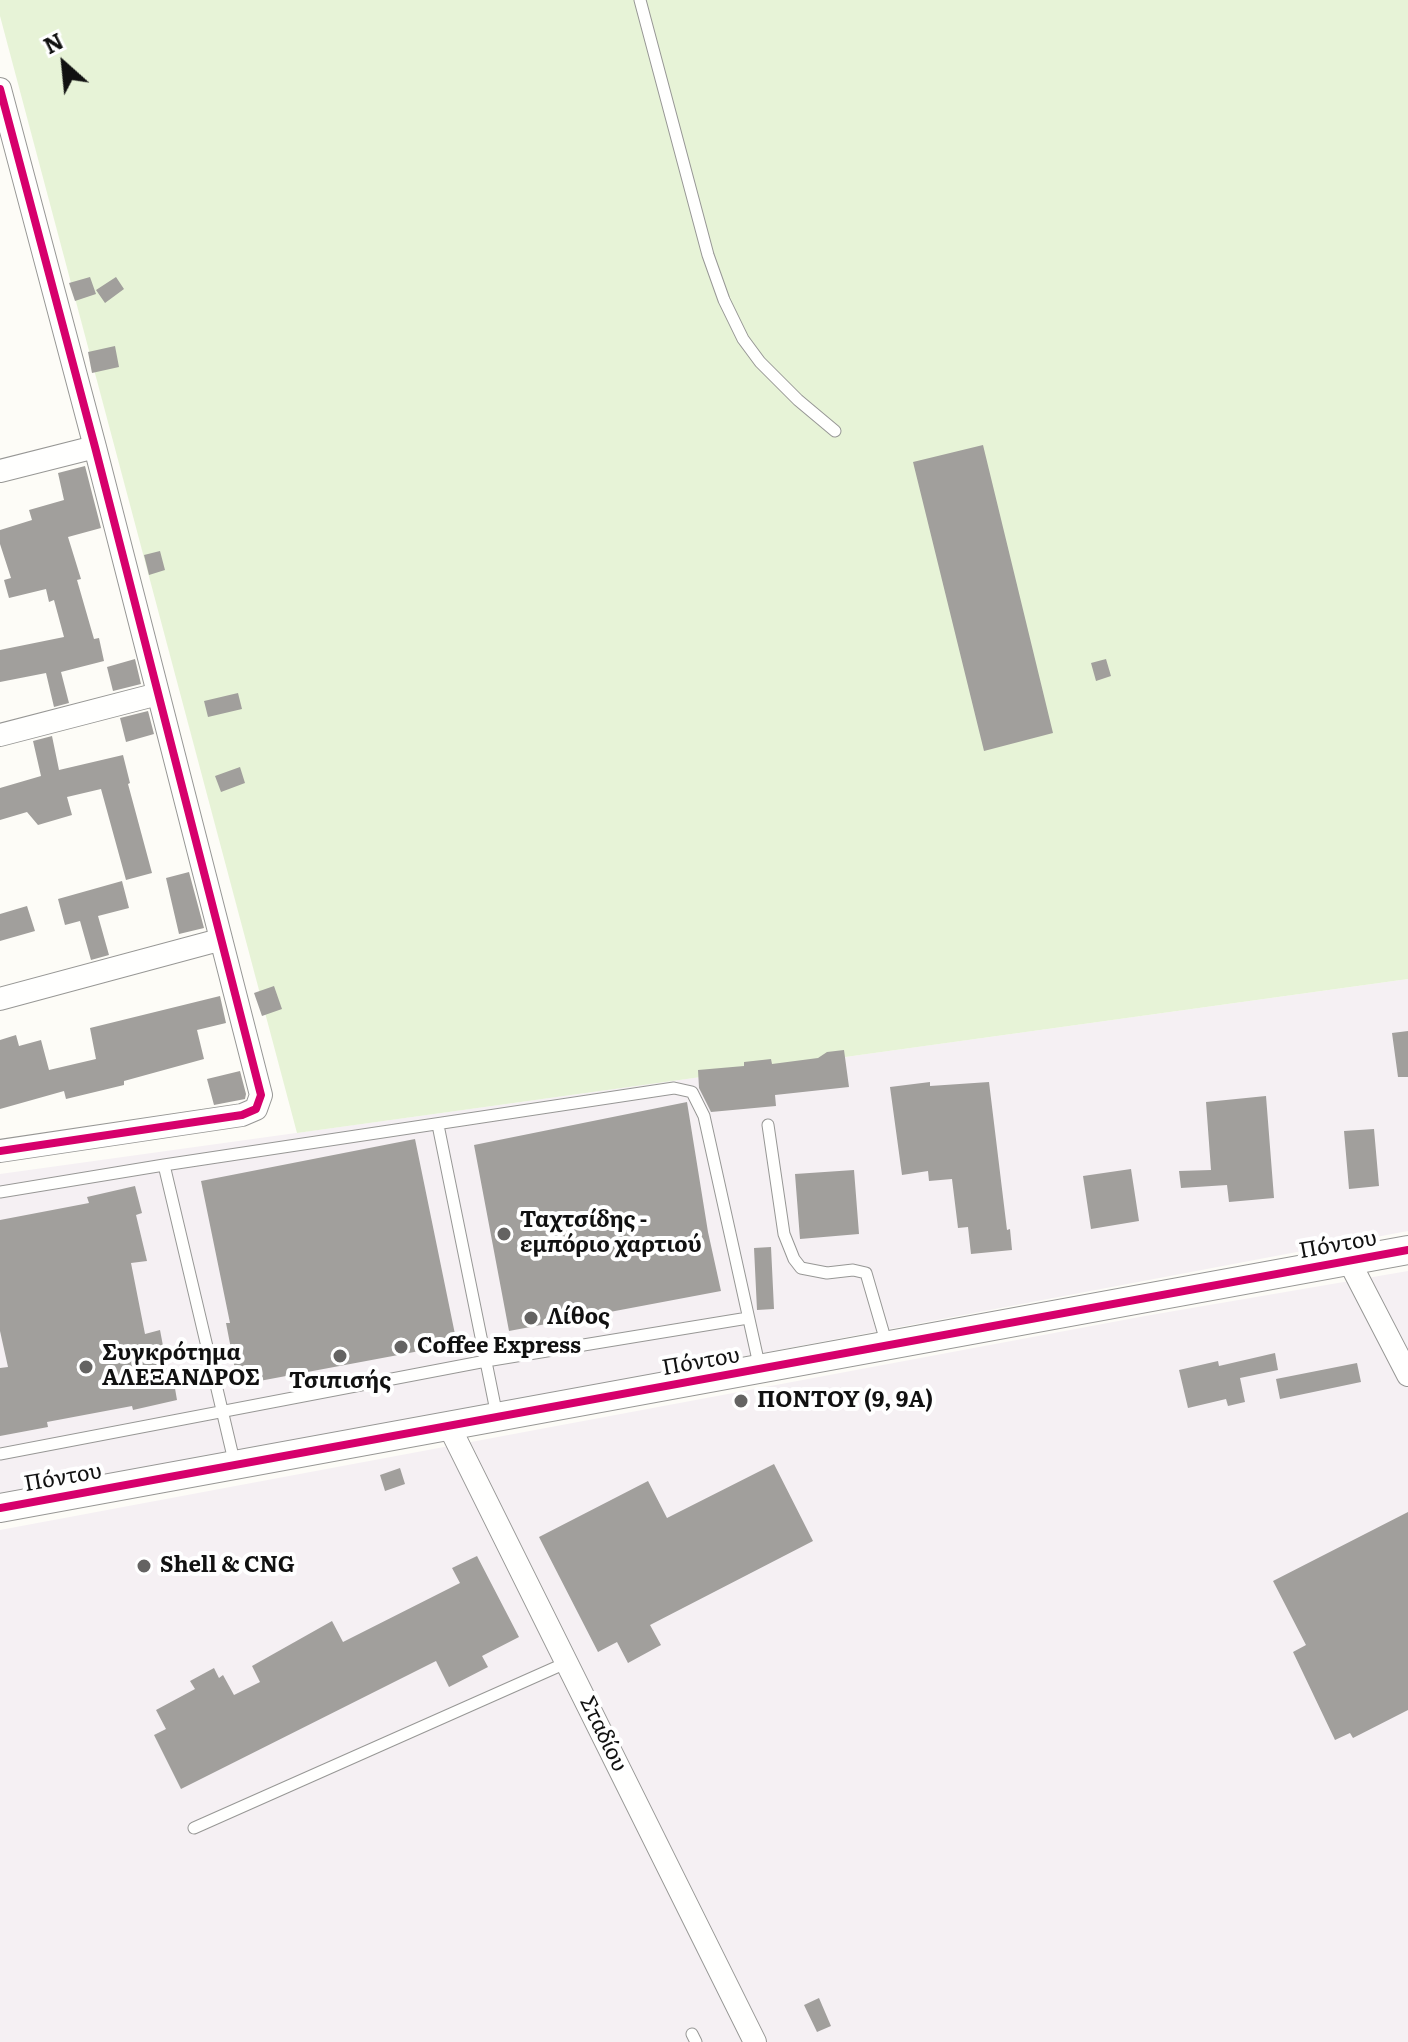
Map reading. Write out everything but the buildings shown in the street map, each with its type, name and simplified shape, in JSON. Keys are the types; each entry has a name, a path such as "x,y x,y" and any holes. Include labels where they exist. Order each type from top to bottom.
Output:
{"street":[{"path":"0,89 3,114 95,447 261,1095 256,1109 242,1115 0,1151"},
{"path":"0,471 95,447"},
{"path":"0,735 158,694"},
{"path":"0,999 219,940"},
{"name":"Πόντου","path":"0,1508 1408,1250"},
{"path":"1349,1261 1408,1375"},
{"name":"Σταδίου","path":"449,1426 755,2042"}],"lane":[{"path":"640,0 708,255 724,300 743,339 760,362 835,431"},
{"path":"0,1192 674,1088 692,1092 704,1116 760,1369"},
{"path":"438,1125 497,1417"},
{"path":"768,1125 784,1234 794,1259 801,1268 827,1273 853,1270 866,1273 887,1346"},
{"path":"164,1165 235,1465"},
{"path":"0,1454 486,1361 748,1318"},
{"path":"194,1828 568,1662"}],"shaded area":[{"path":"1408,979 1408,1231 0,1497 0,1174"},
{"path":"1408,1271 1408,2042 0,2042 0,1530 1145,1316"}],"green space":[{"path":"0,0 1408,0 1408,979 297,1133 0,16"}],"cycle path":[{"path":"0,89 261,1095 256,1109 242,1115 0,1151"},
{"path":"0,1508 1408,1250"}],"place":[{"name":"Ταχτσίδης - εμπόριο χαρτιού","path":"504,1234"},
{"name":"Λίθος","path":"531,1318"},
{"name":"Coffee Express","path":"401,1347"},
{"name":"Τσιπισής","path":"340,1356"},
{"name":"Συγκρότημα ΑΛΕΞΑΝΔΡΟΣ","path":"86,1367"},
{"name":"ΠΟΝΤΟΥ (9, 9Α)","path":"741,1401"},
{"name":"Shell & CNG","path":"144,1566"}]}
